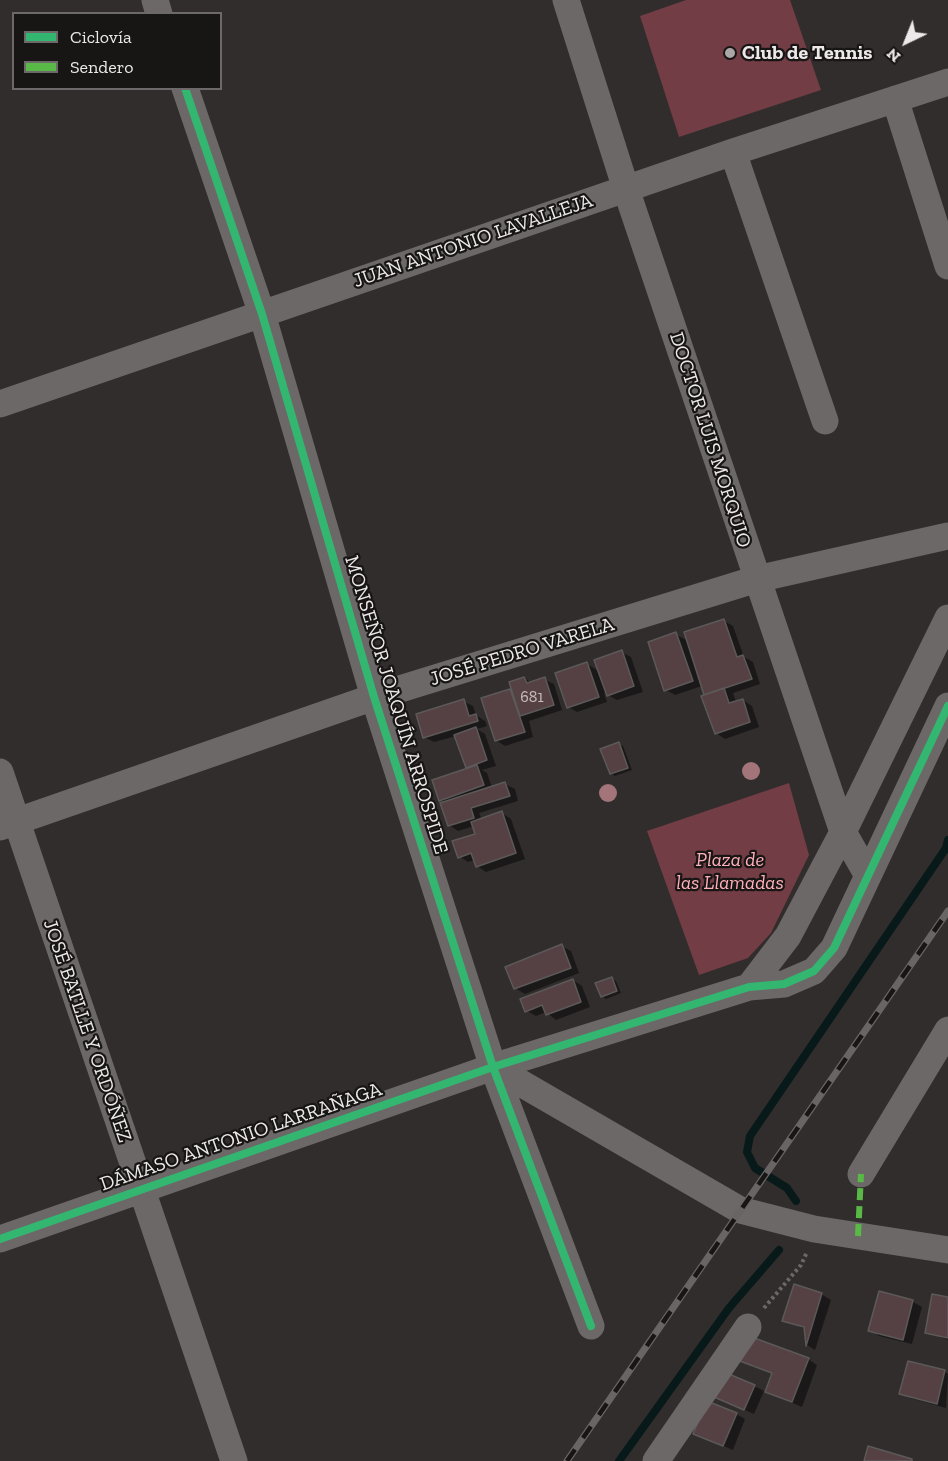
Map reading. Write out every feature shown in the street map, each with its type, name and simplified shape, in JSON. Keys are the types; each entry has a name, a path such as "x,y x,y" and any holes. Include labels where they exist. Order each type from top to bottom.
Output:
{"street":[{"name":"DOCTOR LUIS MORQUIO","path":"566,0 626,189 843,832 867,874"},
{"name":"JUAN ANTONIO LAVALLEJA","path":"0,404 733,152 948,82"},
{"name":"MONSEÑOR JOAQUÍN ARROSPIDE","path":"186,90 262,314 374,697 493,1067 591,1326"},
{"path":"895,99 948,266"},
{"path":"733,152 825,421"},
{"name":"JOSÉ PEDRO VARELA","path":"8,824 374,697 756,579 948,536"},
{"path":"748,987 788,936 843,832 948,618"},
{"name":"DÁMASO ANTONIO LARRAÑAGA","path":"0,1239 493,1067 748,987 784,984 814,971 834,948 948,706"},
{"name":"JOSÉ BATLLE Y ORDÓÑEZ","path":"0,772 8,824 141,1190 234,1461"},
{"path":"861,1174 948,1030"},
{"path":"493,1067 740,1210 814,1229 948,1250"},
{"path":"656,1461 748,1326"}],"path":[{"path":"748,1326 801,1265"}],"green space":[{"name":"Club de Tennis","path":"686,0 790,0 821,90 679,137 640,16"},
{"name":"Plaza de las Llamadas","path":"789,783 809,855 771,933 748,958 699,975 647,831"}],"building":[{"path":"724,619 737,657 743,655 752,679 704,695 684,632"},
{"path":"676,632 693,681 664,691 648,642"},
{"path":"622,650 634,686 607,696 594,660"},
{"path":"587,662 599,697 567,708 555,673"},
{"path":"524,677 527,683 545,677 554,705 520,716 509,682"},
{"path":"724,688 729,703 743,699 750,722 715,734 701,696"},
{"path":"510,689 525,732 495,741 481,698"},
{"path":"464,699 469,716 476,714 478,721 423,738 416,714"},
{"path":"476,727 487,760 466,768 454,735"},
{"path":"619,742 628,768 610,774 600,749"},
{"path":"477,765 484,785 439,801 432,780"},
{"path":"505,782 510,796 471,808 474,818 448,826 440,803"},
{"path":"502,811 516,853 476,867 471,853 458,858 452,841 475,834 471,822"},
{"path":"562,944 571,968 514,989 505,967"},
{"path":"612,977 617,991 601,997 595,983"},
{"path":"573,979 581,1002 546,1015 542,1005 525,1012 520,999"},
{"path":"794,1284 822,1293 806,1346 804,1327 782,1321"},
{"path":"879,1291 913,1300 903,1340 868,1331"},
{"path":"932,1294 948,1297 948,1338 925,1333"},
{"path":"746,1335 809,1358 792,1402 765,1392 772,1373 737,1360"},
{"path":"908,1361 945,1370 937,1404 899,1394"},
{"path":"724,1372 755,1385 744,1410 714,1397"},
{"path":"707,1401 737,1413 723,1446 693,1434"},
{"path":"868,1446 912,1459 912,1461 864,1461"}],"waterway":[{"path":"796,1201 787,1188 755,1168 747,1152 750,1136 946,848 948,840"},
{"path":"619,1461 729,1308 779,1250"}],"railway":[{"path":"567,1461 948,911"}],"marked path":[{"path":"858,1236 861,1174"}],"cycle path":[{"path":"186,90 262,314 374,697 493,1067 591,1326"},
{"path":"0,1239 493,1067 749,987 784,984 814,971 834,948 948,706"}],"place":[{"name":"Club de Tennis","path":"730,53"}]}
